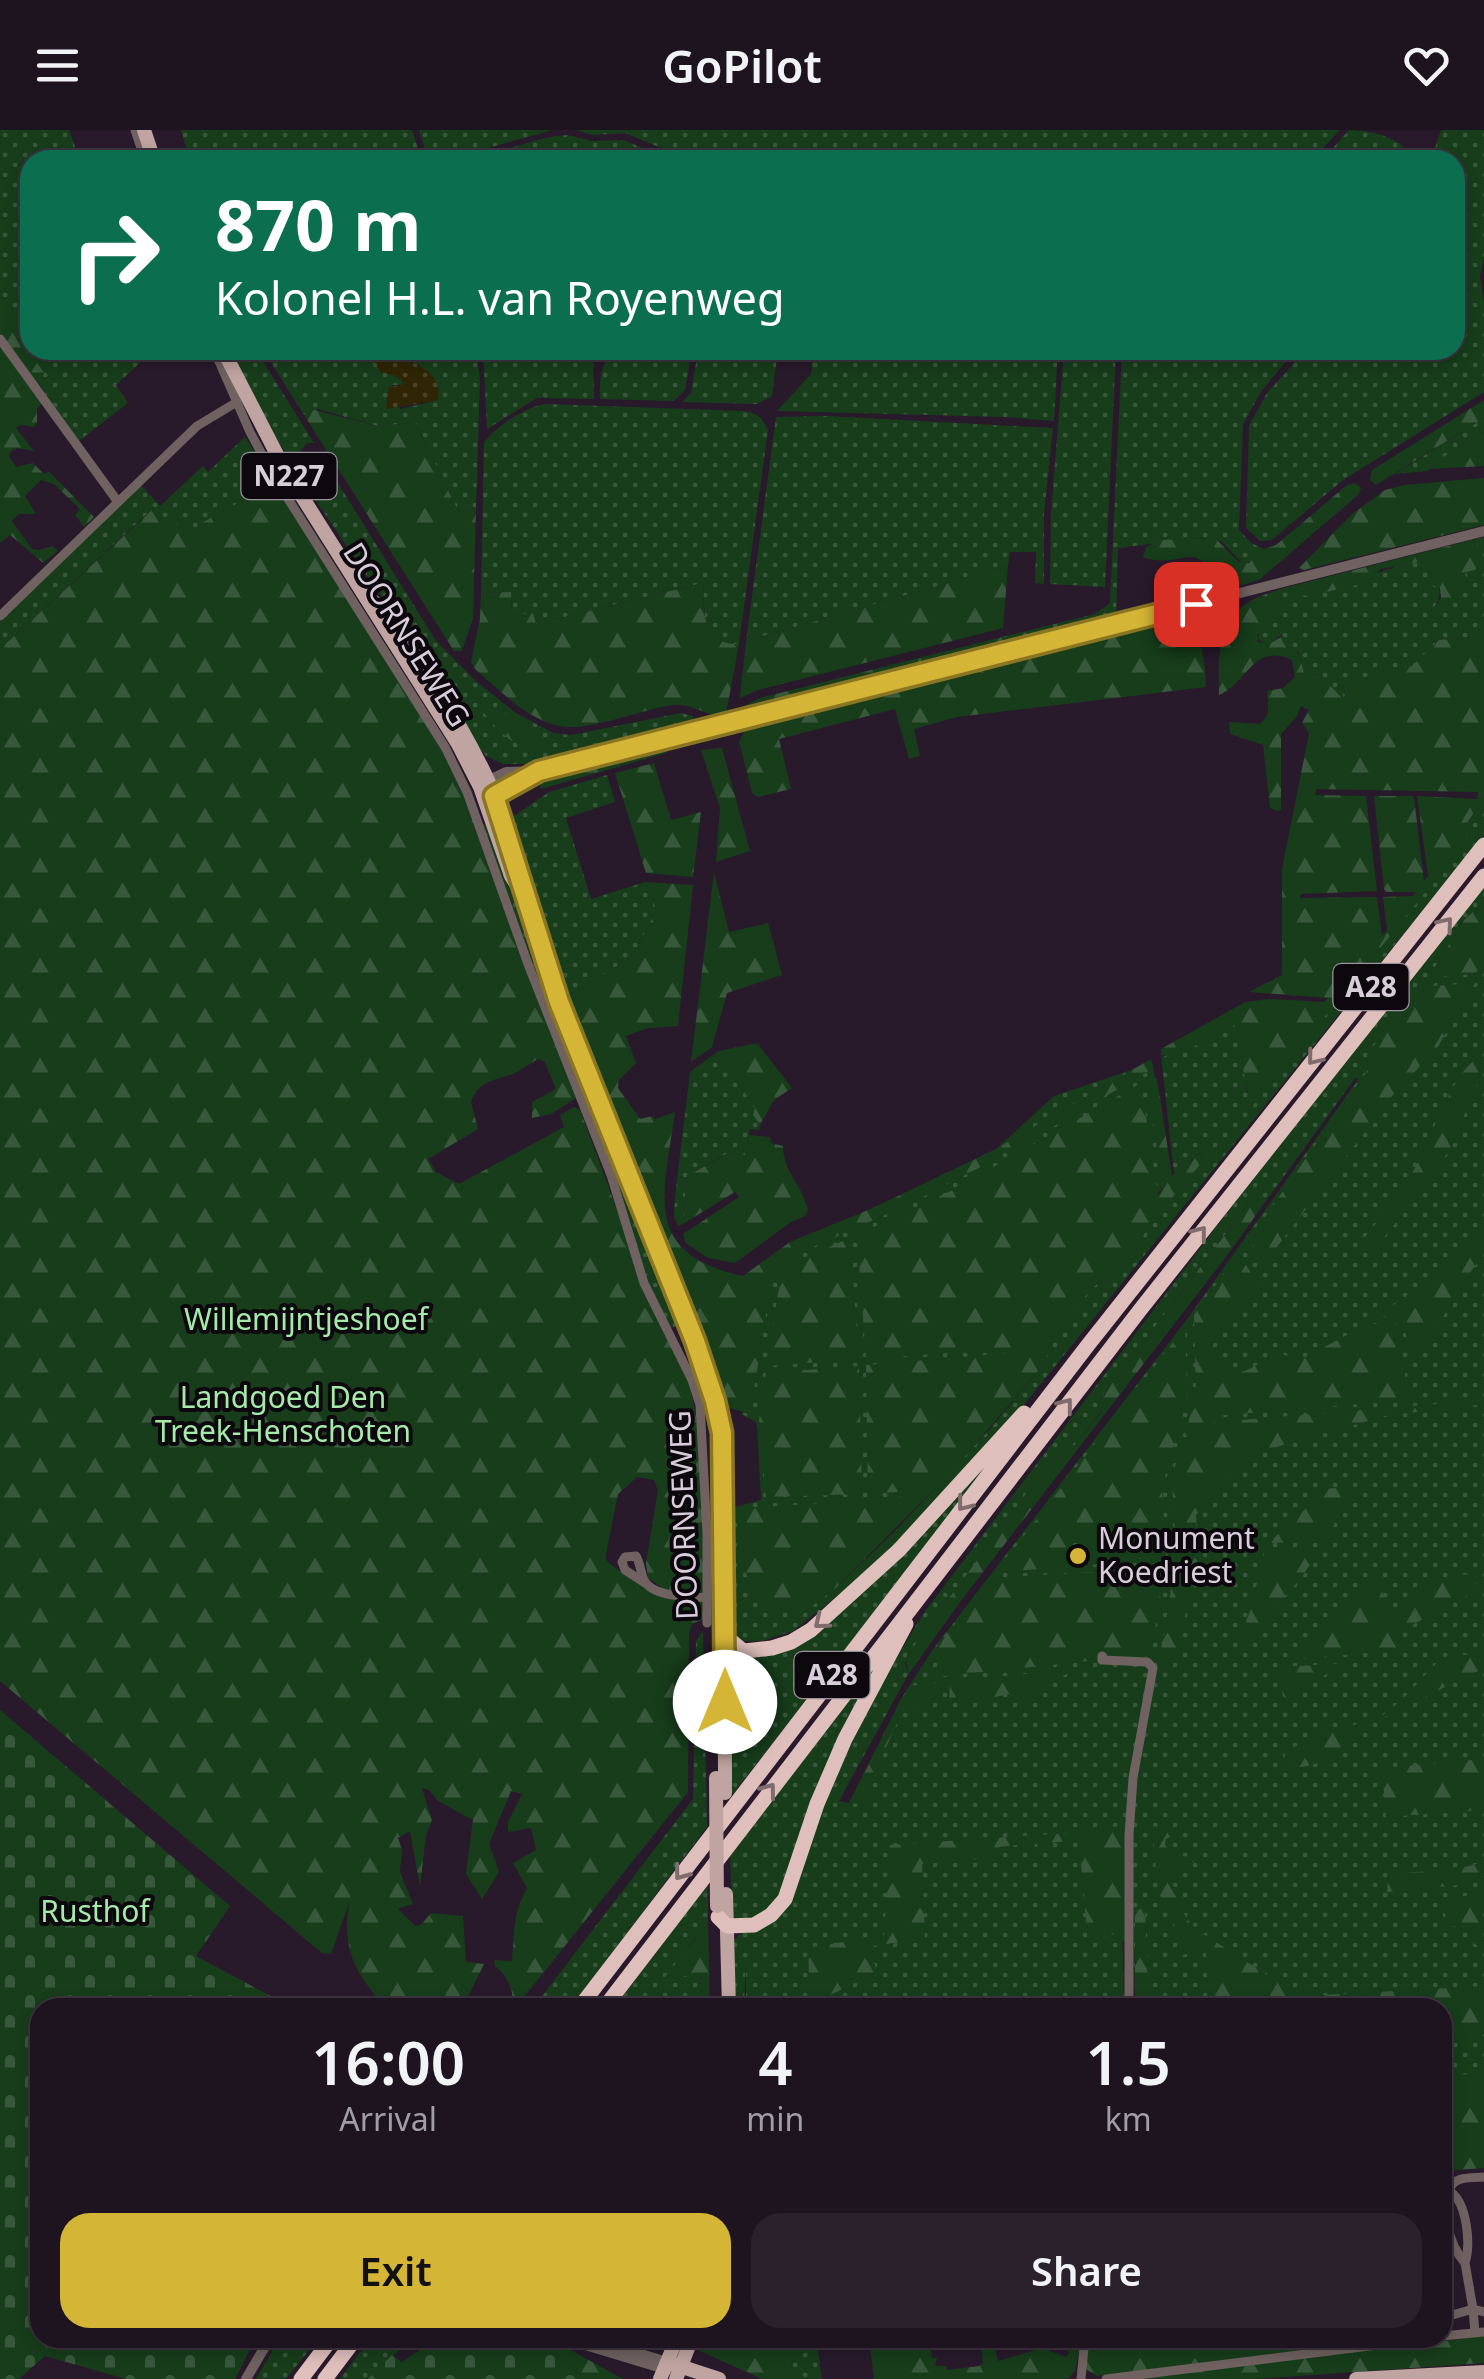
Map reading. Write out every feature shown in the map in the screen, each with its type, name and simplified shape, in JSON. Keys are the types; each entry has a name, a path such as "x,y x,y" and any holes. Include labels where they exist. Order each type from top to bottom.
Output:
{"highway":[{"name":"A28","path":"587,1998 1088,1344 1484,845"},
{"name":"A28","path":"612,1998 920,1593 1484,876"},
{"name":"A28","path":"720,1659 742,1650 792,1642 836,1610 936,1511 1088,1344"},
{"name":"A28","path":"722,1911 754,1925 785,1899 817,1804 845,1739 920,1593"},
{"path":"724,1635 742,1650"},
{"path":"302,2379 325,2348"},
{"path":"325,2379 348,2348"}],"main road":[{"name":"DOORNSEWEG","path":"227,360 284,468 450,731 478,786 511,876 524,896"},
{"name":"DOORNSEWEG","path":"478,786 494,796 559,1002 688,1322 715,1401 722,1433 724,1635 720,1659"},
{"name":"DOORNSEWEG","path":"688,1322 709,1399 716,1468 720,1998"},
{"name":"DOORNSEWEG","path":"722,1911 727,1998"},
{"path":"674,2373 675,2348"},
{"path":"674,2373 687,2348"},
{"path":"1356,2379 1484,2372"},
{"path":"674,2373 719,2379"}],"street":[{"path":"0,339 118,502"},
{"name":"DOORNSEWEG","path":"218,360 273,475 445,747 478,786 535,982 611,1175 644,1283 692,1380 700,1405 704,1426 707,1623"},
{"path":"0,616 202,422 237,402"},
{"path":"478,786 506,772 539,771 1484,531"},
{"path":"494,796 539,771"},
{"path":"645,1583 670,1594 707,1598"},
{"path":"1102,1656 1102,1660 1147,1662 1153,1668 1133,1778 1128,1835 1128,1998"},
{"path":"1452,2186 1462,2179 1484,2177"},
{"path":"1452,2193 1458,2197 1465,2225 1466,2263 1479,2310 1480,2332 1452,2335"},
{"path":"1452,2239 1466,2263"},
{"path":"1452,2316 1479,2310"},
{"path":"246,2379 264,2348"},
{"path":"594,2348 674,2373"},
{"path":"612,2348 674,2373"},
{"path":"1080,2379 1084,2348"},
{"path":"1106,2379 1328,2348"}],"green space":[{"path":"0,130 69,130 76,150 20,150 20,357 0,329"},
{"path":"181,130 412,130 419,150 187,150"},
{"path":"419,130 553,130 481,150 425,150"},
{"path":"576,130 1340,130 1321,150 671,150 625,133 592,135"},
{"path":"1349,130 1386,137 1407,150 1331,150"},
{"path":"1441,130 1484,130 1484,257 1480,277 1484,303 1484,392 1343,480 1272,540 1260,541 1246,528 1249,425 1267,393 1297,360 1465,360 1465,150 1434,150"},
{"path":"567,135 592,141 623,140 648,150 505,150"},
{"path":"0,309 20,313 20,360 35,360 44,373 41,381 37,383 0,334"},
{"path":"0,343 44,402 37,408 34,427 16,428 34,451 17,448 9,457 16,467 33,463 44,474 49,472 94,517 84,527 75,515 80,509 54,484 41,480 25,496 36,514 19,514 12,521 32,549 52,546 58,551 43,563 10,535 0,543"},
{"path":"22,360 143,360 116,385 128,403 79,441"},
{"path":"236,360 262,360 314,443 307,443 300,452 310,468 326,472 328,467 436,641 477,682 516,713 553,733 571,735 681,713 693,716 694,723 529,764 503,764 486,756 293,465"},
{"path":"269,360 395,360 394,375 403,381 402,385 392,385 400,409 438,400 420,365 406,360 477,360 476,509 459,513 416,423 377,426 318,409 304,415"},
{"path":"484,360 593,360 594,399 537,398 487,429"},
{"path":"608,360 690,360 685,390 674,401 600,399"},
{"path":"696,360 777,360 772,396 757,404 682,402 691,393"},
{"path":"812,360 1057,360 1054,421 777,411 811,374"},
{"path":"1063,360 1116,360 1105,587 1050,584 1051,514"},
{"path":"1122,360 1288,360 1262,390 1243,424 1239,530 1251,543 1264,549 1255,560 1243,564 1221,541 1200,538 1118,548 1116,617 1003,646 1002,637 1095,614 1110,603"},
{"path":"1484,400 1484,418 1376,485 1370,480 1372,470"},
{"path":"546,404 745,411 762,420 768,430 739,644 726,643 711,633 705,615 703,583 536,624 533,613 512,615 511,592 481,593 484,443 512,418"},
{"path":"311,409 377,426 416,423 459,513 476,509 473,618 462,651 454,651 304,415"},
{"path":"827,416 1053,428 1044,514 1044,584 1035,583 1036,552 1010,552 1008,566 746,641 776,417"},
{"path":"1484,418 1484,432 1431,465 1428,471 1395,474"},
{"path":"1484,432 1484,466 1427,469 1431,465"},
{"path":"245,437 275,483 187,534 169,517 162,519 150,511 0,649 0,621 141,485 160,506 203,466 208,472"},
{"path":"1484,478 1484,525 1304,570 1299,568 1351,515 1385,490"},
{"name":"Landgoed Den Treek-Henschoten","path":"275,483 452,764 576,1098 551,1114 532,1118 532,1102 556,1089 545,1062 538,1059 479,1089 471,1102 478,1129 428,1159 436,1172 459,1184 564,1127 560,1115 574,1107 580,1110 630,1245 690,1385 704,1459 703,1595 664,1589 648,1578 646,1563 658,1490 654,1480 637,1477 618,1494 606,1554 606,1560 616,1569 639,1583 677,1597 703,1601 703,1619 692,1624 689,1633 688,1792 523,1998 512,1998 509,1983 494,1965 495,1960 512,1961 516,1915 527,1888 513,1863 536,1850 531,1828 508,1832 508,1822 522,1794 511,1791 489,1844 499,1872 482,1899 466,1874 473,1820 422,1788 432,1820 426,1835 420,1887 410,1831 398,1838 402,1850 400,1872 413,1904 398,1909 415,1926 421,1925 431,1913 463,1916 466,1962 484,1964 467,1998 378,1998 349,1948 349,1903 331,1954 322,1953 0,1681 0,649 151,511 161,519 169,516 187,534"},
{"path":"1356,483 1361,488 1359,494 1259,580 1214,593 1209,574 1197,558 1143,557 1146,547 1163,540 1215,538 1239,562 1249,563 1347,485"},
{"path":"1484,537 1484,622 1475,637 1439,640 1412,667 1343,682 1345,697 1320,675 1304,673 1299,653 1288,649 1281,635 1271,643 1257,638 1280,599 1260,596 1284,588 1296,594 1312,594 1413,562 1428,560 1437,580 1439,598 1431,611 1451,604 1454,594 1468,582 1464,574 1478,551 1475,539"},
{"path":"1475,539 1482,562 1475,570 1465,572 1468,586 1454,594 1452,611 1444,610 1438,615 1431,611 1441,598 1440,588 1429,584 1426,578 1431,570 1428,560 1381,569 1370,582 1309,596 1290,594 1284,588"},
{"path":"1008,566 1003,628 758,690 740,698 746,641"},
{"path":"703,583 705,615 711,633 727,643 739,644 726,714 674,705 586,726 559,726 514,703 471,662 481,593 511,592 512,615 533,613 536,624"},
{"path":"1260,596 1280,599 1276,617 1264,621 1258,642 1271,643 1283,636 1288,648 1299,654 1304,673 1320,675 1342,698 1343,682 1412,666 1439,640 1475,637 1484,622 1484,798 1462,830 1470,837 1251,1108 1234,1025 1175,1057 1161,1055 1161,1049 1245,1002 1324,1002 1328,998 1249,992 1282,975 1282,869 1309,733 1302,723 1309,710 1301,706 1281,734 1281,810 1277,811 1270,808 1263,745 1230,734 1229,722 1264,721 1267,691 1283,688 1295,677 1292,660 1268,656 1259,660 1219,695 1223,637 1235,614","holes":["1316,789 1478,792 1477,799 1417,796 1428,876 1424,881 1414,798 1374,796 1384,889 1416,892 1413,896 1383,897 1387,930 1382,935 1377,897 1300,898 1301,894 1377,891 1366,796 1315,795"]},
{"path":"1163,619 1186,627 1199,642 1206,687 957,717 914,729 920,756 909,759 895,709 779,739 791,789 758,797 752,793 739,741 747,727"},
{"path":"1002,637 1003,646 738,709 760,698"},
{"path":"483,701 537,730 537,747 521,745 506,736 482,710"},
{"path":"661,745 666,753 541,789 539,779"},
{"path":"722,748 750,851 716,862 720,808 701,750"},
{"path":"654,763 671,820 701,812 693,877 646,873 615,773"},
{"path":"607,775 615,802 566,818 591,899 645,882 656,910 633,957 565,997 530,894 510,819 549,792"},
{"path":"1484,798 1484,834 1019,1411 906,1533 850,1586 793,1631 762,1641 728,1641 727,1514 733,1515 732,1508 761,1500 757,1423 742,1414 744,1345 761,1262 996,1149 1054,1096 1152,1063 1170,1179 800,1615 837,1587 899,1527 990,1429 1044,1364 1052,1335 1088,1292 1097,1284 1110,1281 1139,1246 1146,1229 1203,1151 1174,1174 1161,1055 1238,1013 1247,1093 1379,949 1469,836 1462,830"},
{"path":"489,822 685,1324 670,1328 657,1304 482,826"},
{"path":"714,872 729,932 768,923 782,975 727,993 712,1047 691,1062"},
{"path":"645,882 693,885 678,1026 648,1028 626,1036 636,1063 619,1080 618,1088 640,1119 675,1112 666,1169 666,1216 673,1236 687,1252 710,1266 743,1276 790,1242 995,1150 1000,1157 779,1265 772,1277 750,1414 720,1405 696,1327 565,997 633,957 656,910"},
{"path":"1484,887 1484,902 1464,920 1434,969 1367,1056 1484,918 1484,2166 1452,2169 1452,1998 1135,1998 1132,1830 1122,1916 1124,1998 746,1998 746,1962 744,1998 732,1998 730,1945 740,1934 771,1923 861,1724 926,1610 1236,1201","holes":["1356,1077 1358,1080 1185,1322 931,1652 901,1699 849,1803 839,1801 908,1675 905,1663 1050,1461 1075,1445 1102,1410 1100,1399 1252,1199 1261,1208"]},
{"path":"1484,902 1484,963 1475,974 1439,977 1433,986 1475,983 1436,1050 1396,1091 1260,1269 1251,1237 1367,1071 1367,1056 1389,1023 1434,969 1464,920"},
{"path":"757,1043 792,1088 774,1100 760,1125 753,1115 755,1107 733,1075 710,1057 719,1051"},
{"path":"710,1057 733,1075 755,1107 753,1115 760,1125 759,1130 750,1129 745,1155 728,1153 687,1176 683,1224 678,1226 675,1196 690,1072"},
{"path":"1481,1058 1484,1069 1449,1151 1373,1253 1356,1249 1417,1165 1462,1073"},
{"path":"1151,1059 1154,1068 1006,1154 1001,1146"},
{"path":"1152,1077 1157,1079 1172,1176 1203,1151 1209,1154 1146,1229 1139,1246 1110,1281 1096,1284 1052,1335 1044,1364 958,1465 837,1587 800,1615 794,1617 785,1607 772,1612 763,1610 744,1562 739,1534 742,1512 748,1508 899,1498 904,1492 868,1493 866,1365 1022,1352 1027,1347 866,1359 857,1235 955,1189 1141,1083 1158,1195 1163,1189 1147,1082"},
{"path":"749,1135 770,1137 771,1143 783,1146 786,1164 808,1210 805,1216 735,1263 708,1258 686,1243 683,1234 739,1197 735,1192 683,1224 687,1176 729,1153 745,1155"},
{"path":"1253,1198 1261,1208 1229,1253 908,1675 906,1657 1050,1461 1075,1445 1102,1411 1100,1399"},
{"path":"1484,1219 1484,1254 1411,1360 1403,1320 1377,1315 1451,1261"},
{"path":"850,1238 859,1359 767,1366 781,1273 796,1261"},
{"path":"1239,1253 1258,1285 1212,1345 1211,1353 1217,1364 1233,1373 1241,1372 1274,1350 1298,1361 1366,1325 1394,1321 1401,1328 1410,1400 1215,1416 1185,1436 1196,1391 1194,1315"},
{"path":"1185,1327 1187,1395 1162,1488 1166,1556 1090,1565 1088,1539 1067,1542 1069,1567 996,1572"},
{"path":"859,1366 862,1494 766,1497 759,1420 766,1373"},
{"path":"1484,1400 1484,1414 1479,1405 1389,1415 1255,1453 1227,1476 1196,1515 1199,1566 1190,1589 1178,1654 1170,1664 1158,1664 1175,1554 1173,1479 1176,1462 1197,1433 1217,1422"},
{"path":"995,1457 729,1799 728,1655 779,1650 901,1554"},
{"path":"1368,1486 1334,1524 1326,1541 1267,1543 1294,1522 1322,1489"},
{"path":"1321,1549 1248,1640 1238,1641 1251,1609 1264,1553"},
{"path":"1165,1563 1151,1656 1121,1660 1113,1651 1102,1649 1089,1661 943,1676 939,1673 937,1647 991,1578 1128,1570"},
{"path":"1378,1571 1386,1609 1391,1611 1434,1579 1470,1574 1480,1589 1397,1633 1397,1650 1289,1660"},
{"path":"703,1631 707,1827 578,1998 541,1998 693,1799 696,1641"},
{"path":"1484,1653 1484,1668 1376,1721 1403,1699 1442,1657"},
{"path":"879,1662 781,1899 752,1920 733,1919 730,1856"},
{"path":"1345,1663 1286,1698 1283,1696 1283,1667"},
{"path":"1072,1669 1029,1702 1008,1694 978,1701 949,1699 950,1682"},
{"path":"939,1683 935,1703 902,1712 871,1781 871,1805 849,1803 909,1686"},
{"name":"Rusthof","path":"0,1710 230,1906 196,1956 274,1998 30,1998 30,2348 251,2348 235,2379 126,2379 45,2356 19,2379 0,2379"},
{"path":"1358,1723 1362,1726 1347,1742 1320,1762 1288,1766 1284,1752 1331,1730 1344,1730"},
{"path":"1484,1759 1484,1810 1386,1817 1382,1768"},
{"path":"1127,1824 1128,1945 1113,1934 1088,1944 1079,1840 1035,1844 1034,1849 1026,1850 1025,1844 999,1847 999,1857 922,1864 925,1938 867,1947 876,1977 863,1979 824,1998 810,1998 808,1948 884,1935 890,1845 1097,1831"},
{"path":"1152,1826 1180,1832 1166,1839 1165,1845 1171,1853 1194,1862 1177,1870 1172,1880 1179,1906 1191,1924 1289,1989 1313,1989 1321,1995 1484,1986 1484,2034 1452,2041 1452,1998 1208,1998 1206,1950 1182,1955 1172,1918 1158,1892"},
{"path":"1484,1862 1484,1876 1469,1884 1387,1892 1388,1874 1458,1869"},
{"path":"708,1884 708,1923 689,1946 700,1975 702,1998 622,1998"},
{"path":"1484,1893 1484,1909 1478,1912 1484,1919 1483,1948 1471,1942 1472,1932 1447,1924 1443,1903 1445,1899"},
{"path":"1135,1909 1145,1912 1149,1998 1135,1998"},
{"path":"708,1923 710,1998 702,1998 700,1975 664,1978"},
{"path":"1484,2073 1484,2168 1452,2170 1452,2075"},
{"path":"1484,2336 1484,2363 1255,2379 1133,2379 1386,2348 1452,2348 1452,2340"},
{"path":"274,2348 311,2348 286,2379 256,2379"},
{"path":"363,2348 402,2348 368,2379 340,2379"},
{"path":"423,2348 548,2348 580,2375 576,2379 368,2379 392,2355 402,2362"},
{"path":"548,2348 567,2348 623,2379 576,2379 579,2374"},
{"path":"700,2348 789,2348 792,2370 807,2379 762,2379"},
{"path":"789,2348 817,2348 822,2379 807,2379 792,2370"},
{"path":"870,2348 930,2348 932,2358 937,2358 935,2366 946,2366 947,2370 979,2366 983,2363 981,2348 995,2348 998,2361 1042,2348 1066,2357 1067,2348 1080,2348 1075,2371 1068,2379 874,2379"},
{"path":"1087,2348 1301,2348 1301,2351 1097,2376 1084,2368"}],"sand":[{"path":"404,360 425,369 436,382 438,400 386,409 389,387 402,385 403,381 382,373 374,363"}],"place":[{"name":"Monument Koedriest","path":"1078,1556"}],"route":[{"path":"725,1702 722,1433 715,1401 688,1322 559,1002 494,796 539,771 1196,604"}],"park label":[{"name":"Willemijntjeshoef","path":"306,1320"}]}
